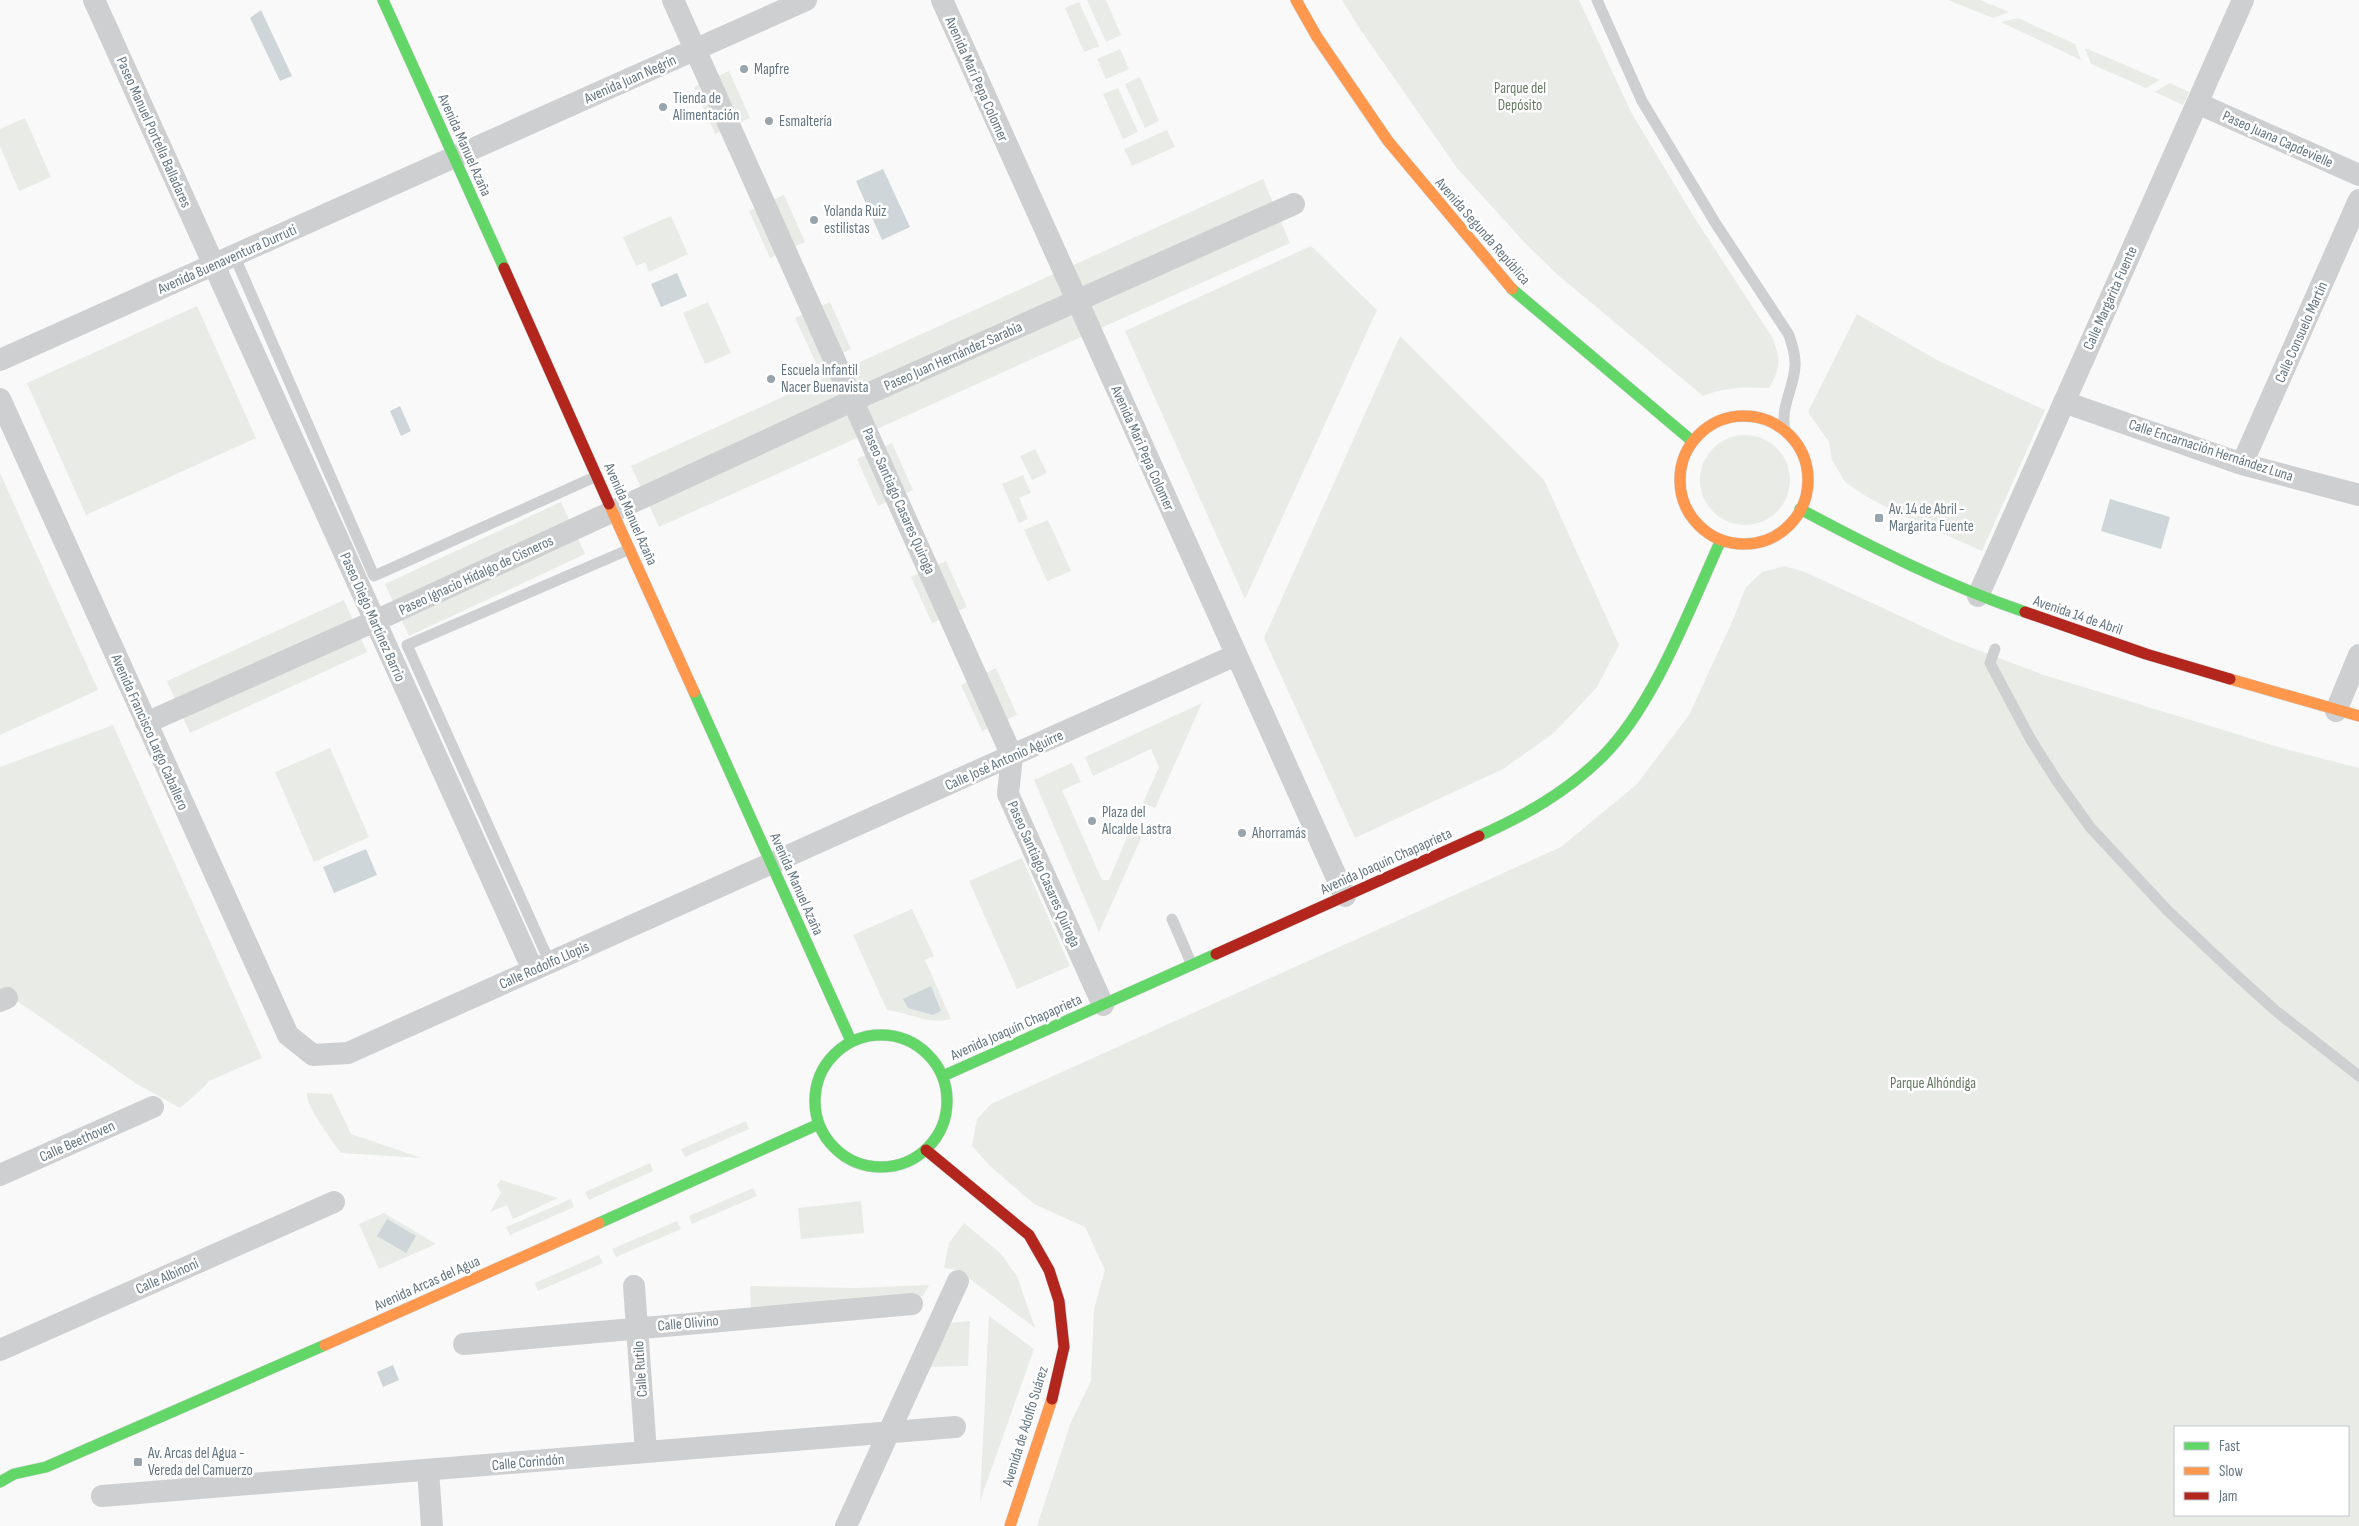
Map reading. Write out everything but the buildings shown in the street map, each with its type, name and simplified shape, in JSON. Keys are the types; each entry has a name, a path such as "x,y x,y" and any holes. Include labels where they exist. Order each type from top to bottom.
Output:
{"street":[{"name":"Paseo Manuel Portella Balladares","path":"94,0 214,264"},
{"name":"Avenida Manuel Azaña","path":"384,0 851,1041"},
{"name":"Paseo Santiago Casares Quiroga","path":"673,0 1012,756 1008,794 1103,1005"},
{"name":"Avenida Juan Negrín","path":"454,157 806,0"},
{"name":"Avenida Mari Pepa Colomer","path":"942,0 1345,896"},
{"name":"Avenida Segunda República","path":"1296,0 1318,37 1388,141 1508,286 1692,442"},
{"name":"Calle Margarita Fuente","path":"1978,596 2243,0"},
{"name":"Paseo Juana Capdevielle","path":"2197,103 2359,175"},
{"name":"Avenida Buenaventura Durruti","path":"0,360 454,157"},
{"name":"Calle Consuelo Martín","path":"2242,464 2359,200"},
{"name":"Paseo Juan Hernández Sarabia","path":"613,511 854,400 1078,302 1294,204"},
{"name":"Paseo Diego Martínez Barrio","path":"214,264 375,621 541,966"},
{"name":"Avenida Francisco Largo Caballero","path":"0,399 288,1036 313,1054"},
{"name":"Calle Encarnación Hernández Luna","path":"2064,402 2242,464 2359,495"},
{"path":"1748,415 1768,420 1785,430 1799,448 1807,468 1807,489 1800,510 1790,524 1775,536 1758,542 1740,544 1721,540 1704,530 1691,516 1682,498 1680,478 1683,459 1692,442 1707,427 1726,418 1748,415"},
{"name":"Avenida 14 de Abril","path":"1800,510 1875,549 1978,596 2146,654 2336,711 2359,716"},
{"name":"Paseo Ignacio Hidalgo de Cisneros","path":"146,722 375,621 613,511"},
{"name":"Avenida Joaquín Chapaprieta","path":"943,1076 1504,825 1552,799 1602,756 1636,715 1662,667 1721,540"},
{"name":"Calle José Antonio Aguirre","path":"772,865 1236,655"},
{"path":"2336,711 2359,655"},
{"name":"Calle Rodolfo Llopis","path":"313,1054 348,1053 772,865"},
{"path":"870,1035 892,1035 912,1042 930,1055 943,1076 947,1093 946,1114 939,1134 926,1150 908,1162 888,1167 866,1165 846,1157 830,1143 819,1124 816,1106 817,1087 823,1069 834,1054 851,1041 870,1035"},
{"name":"Calle Beethoven","path":"0,1175 153,1107"},
{"name":"Avenida Arcas del Agua","path":"0,1482 14,1474 46,1467 461,1285 819,1124"},
{"name":"Avenida de Adolfo Suárez","path":"926,1150 1029,1235 1049,1270 1059,1301 1064,1347 1052,1400 1010,1526"},
{"name":"Calle Albinoni","path":"0,1350 334,1202"},
{"path":"846,1526 958,1281"},
{"name":"Calle Rutilo","path":"634,1286 646,1452"},
{"name":"Calle Olivino","path":"464,1344 912,1304"},
{"name":"Calle Corindón","path":"102,1496 955,1427"},
{"name":"Avenida Arcas del Agua","path":"29,1483 46,1467"},
{"path":"428,1470 432,1526"}],"lane":[{"path":"1597,0 1648,112 1716,224 1790,335 1795,354 1795,367 1784,404 1785,430"},
{"path":"234,256 374,576 597,476"},
{"path":"541,966 407,645 630,548"},
{"path":"1995,649 1990,663 2031,740 2056,781 2090,827 2167,910 2229,968 2276,1011 2359,1076"},
{"path":"1172,920 1192,965"}],"green space":[{"path":"1087,0 1106,0 1121,35 1106,42"},
{"name":"Parque del Depósito","path":"1342,0 1579,0 1631,112 1694,217 1772,337 1777,352 1778,369 1769,388 1735,388 1703,396 1558,275 1526,244 1457,168 1360,29"},
{"path":"1948,0 1980,0 2009,12 1993,18"},
{"path":"1079,2 1099,46 1084,52 1065,8"},
{"path":"2018,18 2075,44 2081,60 2001,22"},
{"path":"2085,48 2160,80 2146,88 2091,64"},
{"path":"1120,49 1129,69 1106,79 1097,59"},
{"path":"729,71 750,118 715,134 694,87"},
{"path":"1140,77 1159,121 1145,128 1125,84"},
{"path":"2170,83 2189,92 2183,105 2155,92"},
{"path":"1118,88 1138,132 1123,139 1103,94"},
{"path":"25,118 51,177 19,191 0,146 0,129"},
{"path":"1167,130 1175,147 1132,166 1124,149"},
{"path":"1263,179 1290,243 659,527 631,466"},
{"path":"784,195 805,242 770,258 749,211"},
{"path":"671,216 688,254 649,272 645,262 636,266 623,237"},
{"path":"1311,246 1377,310 1245,599 1125,331"},
{"path":"708,302 731,353 705,364 683,313"},
{"path":"830,302 851,349 817,365 795,318"},
{"path":"197,306 256,438 86,515 27,383"},
{"path":"1857,314 1937,360 2045,410 1982,551 1897,513 1864,495 1845,482 1832,460 1829,442 1808,412"},
{"path":"1400,336 1544,480 1619,645 1597,687 1554,733 1503,769 1355,838 1264,638"},
{"path":"1745,435 1762,438 1777,448 1787,463 1790,480 1787,497 1777,512 1762,522 1745,525 1728,522 1713,512 1703,497 1700,480 1703,463 1713,448 1728,438"},
{"path":"892,443 913,490 878,506 857,459"},
{"path":"1035,449 1047,473 1032,480 1020,456"},
{"path":"0,473 98,690 0,735"},
{"path":"1023,475 1031,493 1019,498 1028,519 1019,523 1002,484"},
{"path":"561,502 585,554 409,636 385,584"},
{"path":"1048,520 1071,571 1047,581 1024,530"},
{"path":"946,561 967,607 932,623 911,577"},
{"name":"Parque Alhóndiga","path":"1785,566 1805,572 1954,641 2041,674 2285,749 2359,768 2359,1526 1037,1526 1071,1422 1091,1381 1094,1309 1105,1270 1085,1227 1034,1204 990,1166 972,1146 977,1119 991,1104 1561,847 1637,784 1689,715 1746,587 1762,572"},
{"path":"344,600 367,652 190,733 167,681"},
{"path":"996,668 1017,715 982,731 961,685"},
{"path":"1202,703 1155,808 1143,803 1159,767 1151,749 1093,776 1085,757"},
{"path":"113,725 262,1058 209,1081 180,1108 137,1084 0,989 0,767"},
{"path":"330,748 369,837 314,862 275,772"},
{"path":"1072,763 1081,782 1062,790 1102,880 1109,880 1130,830 1143,834 1099,932 1034,780"},
{"path":"1022,858 1070,966 1017,989 969,881"},
{"path":"912,909 934,956 925,960 951,1019 927,1020 887,1010 853,935"},
{"path":"307,1093 332,1094 351,1134 422,1158 341,1153 315,1115 310,1106"},
{"path":"746,1121 749,1129 685,1157 681,1149"},
{"path":"650,1163 653,1171 589,1200 585,1192"},
{"path":"501,1180 558,1198 513,1219 507,1205 490,1212 501,1193 497,1185"},
{"path":"753,1188 757,1196 692,1224 689,1216"},
{"path":"571,1199 574,1207 510,1235 506,1227"},
{"path":"861,1201 864,1233 801,1239 798,1208"},
{"path":"384,1213 436,1244 379,1269 359,1224"},
{"path":"677,1221 681,1229 616,1257 612,1249"},
{"path":"964,1223 1000,1253 1017,1276 1035,1328 958,1270 944,1268 949,1243"},
{"path":"599,1255 603,1263 538,1291 535,1283"},
{"path":"929,1285 923,1296 751,1312 750,1286 857,1288"},
{"path":"989,1316 1034,1349 980,1501"},
{"path":"970,1321 968,1366 928,1367 948,1323"}],"shaded area":[{"path":"261,10 292,76 280,81 250,18"},
{"path":"883,169 910,227 882,240 856,181"},
{"path":"677,273 687,296 661,307 651,284"},
{"path":"400,406 411,431 401,436 390,411"},
{"path":"2110,499 2170,517 2161,549 2101,531"},
{"path":"366,849 377,875 334,893 323,867"},
{"path":"931,986 941,1011 933,1015 908,1008 903,999"},
{"path":"387,1219 416,1236 406,1253 377,1236"},
{"path":"393,1365 399,1380 383,1387 377,1372"}],"traffic: fast":[{"path":"383,0 504,268"},
{"path":"1512,289 1692,441"},
{"path":"1800,509 1910,565 1967,590 2025,612"},
{"path":"1479,836 1529,811 1560,792 1589,769 1622,735 1639,710 1670,654 1721,540"},
{"path":"694,692 851,1041"},
{"path":"943,1076 1216,954"},
{"path":"881,1035 894,1036 906,1040 928,1054 942,1076 946,1088 947,1101 946,1114 942,1126 928,1148 906,1162 894,1166 881,1167 868,1166 856,1162 834,1148 820,1126 816,1114 815,1101 816,1088 820,1076 834,1054 856,1040 868,1036 881,1035"},
{"path":"599,1223 819,1124"},
{"path":"0,1482 14,1474 46,1467 325,1345"}],"traffic: slow":[{"path":"1296,0 1317,37 1388,141 1512,289"},
{"path":"1744,416 1768,421 1789,435 1803,456 1808,480 1803,504 1789,525 1768,539 1744,544 1720,539 1699,525 1685,504 1680,480 1685,456 1699,435 1720,421 1744,416"},
{"path":"609,504 694,692"},
{"path":"2230,679 2359,716"},
{"path":"325,1345 599,1223"},
{"path":"1010,1526 1052,1399"}],"traffic: jam":[{"path":"504,268 609,504"},
{"path":"2025,612 2146,654 2230,679"},
{"path":"1216,954 1479,836"},
{"path":"926,1150 1029,1235 1049,1270 1059,1301 1064,1347 1052,1399"}],"place":[{"name":"Mapfre","path":"744,69"},
{"name":"Tienda de Alimentación","path":"663,107"},
{"name":"Esmaltería","path":"769,121"},
{"name":"Yolanda Ruiz estilistas","path":"814,220"},
{"name":"Escuela Infantil Nacer Buenavista","path":"771,379"},
{"name":"Av. 14 de Abril - Margarita Fuente","path":"1879,518"},
{"name":"Plaza del Alcalde Lastra","path":"1092,821"},
{"name":"Ahorramás","path":"1242,833"},
{"name":"Av. Arcas del Agua - Vereda del Camuerzo","path":"138,1462"}]}
